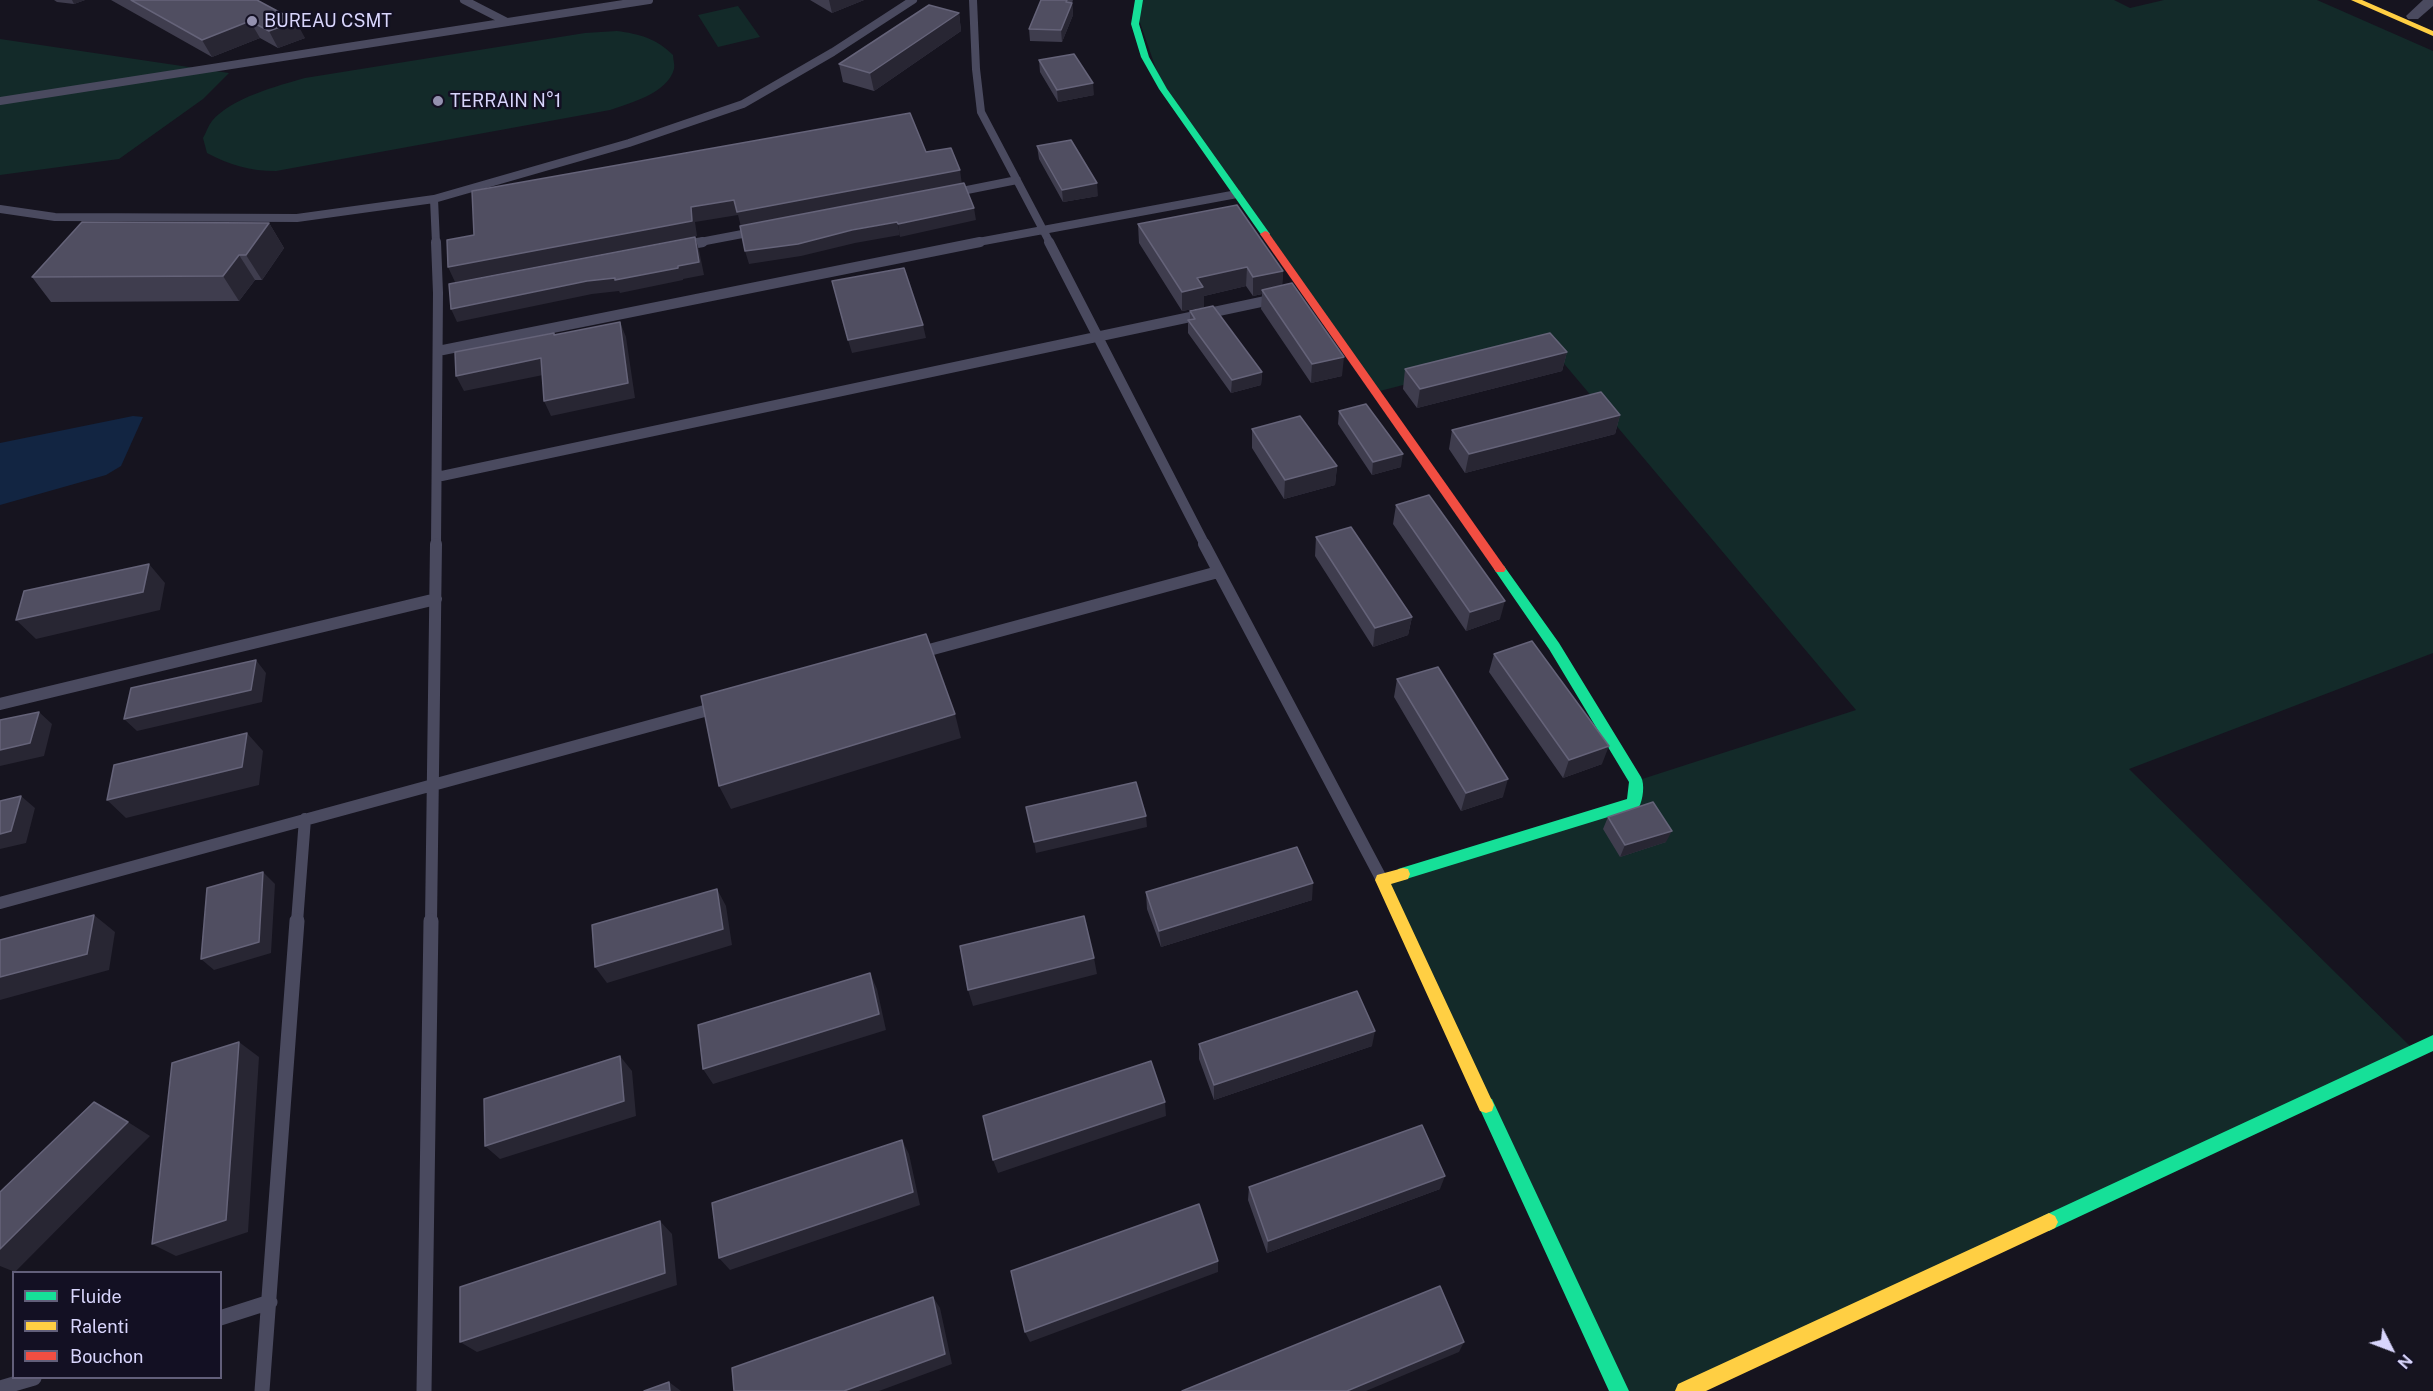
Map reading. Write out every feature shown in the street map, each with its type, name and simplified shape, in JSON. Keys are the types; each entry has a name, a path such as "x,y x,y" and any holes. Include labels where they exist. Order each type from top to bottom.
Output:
{"street":[{"path":"1139,0 1136,8 1135,39 1163,89 1237,194 1300,294 1554,646 1636,781 1634,803 1382,880 1619,1391"},
{"path":"2355,0 2433,34"},
{"path":"2377,0 2433,24"},
{"path":"2413,16 2432,0"},
{"path":"1685,1391 2433,1043"}],"lane":[{"path":"464,0 507,21"},
{"path":"0,101 650,0"},
{"path":"0,209 55,218 297,218 434,199 629,143 743,104 832,52 913,0"},
{"path":"973,0 976,69 981,112 1099,336 1218,572 1382,880"},
{"path":"947,194 1017,180"},
{"path":"438,351 1043,229 1237,194"},
{"path":"424,1391 434,784 438,351 444,292 434,199"},
{"path":"670,248 774,228"},
{"path":"437,477 1283,297"},
{"path":"907,656 1218,572"},
{"path":"0,704 436,599"},
{"path":"0,903 734,703"},
{"path":"262,1391 305,819"},
{"path":"222,1317 270,1302"},
{"path":"0,1388 28,1379"}],"green space":[{"path":"1139,0 2114,0 2130,8 2164,0 2317,0 2433,51 2433,653 2129,769 2415,1051 1685,1391 1619,1391 1382,880 1634,803 1636,781 1856,710 1550,347 1376,392 1163,89 1135,8"},
{"path":"738,6 760,37 718,47 698,15"},
{"name":"TERRAIN N°1","path":"617,31 640,35 660,44 673,55 674,67 664,85 656,91 610,110 276,171 240,166 207,153 203,138 211,123 220,113 242,99 281,85 305,78 585,33"},
{"path":"0,39 229,73 203,99 119,159 0,175"}],"water":[{"path":"133,416 143,417 121,466 106,475 0,505 0,443"}],"building":[{"path":"131,0 257,0 296,21 269,31 250,21 202,40"},
{"path":"1041,0 1067,0 1066,2 1072,3 1061,30 1029,29"},
{"path":"929,5 959,13 870,73 839,64"},
{"path":"1074,54 1093,83 1057,90 1039,60"},
{"path":"910,113 926,152 951,148 960,170 737,212 734,200 691,207 692,221 448,267 447,240 474,235 472,191"},
{"path":"1071,140 1097,183 1062,190 1037,146"},
{"path":"964,183 974,208 898,224 897,222 852,230 798,244 745,251 740,226"},
{"path":"1237,205 1283,271 1253,277 1247,267 1197,278 1203,287 1182,292 1138,224"},
{"path":"82,222 269,223 246,255 239,255 223,276 32,277"},
{"path":"695,237 699,262 615,280 615,278 587,281 451,309 449,284"},
{"path":"904,268 923,325 848,340 832,281"},
{"path":"1292,283 1344,357 1312,364 1262,290"},
{"path":"1213,306 1262,372 1232,380 1188,320 1195,319 1190,311"},
{"path":"620,322 628,383 544,401 541,358 456,376 455,352"},
{"path":"1550,333 1567,352 1420,389 1405,369"},
{"path":"1601,392 1620,415 1469,454 1452,430"},
{"path":"1366,404 1403,454 1373,462 1339,411"},
{"path":"1300,416 1337,466 1285,480 1252,429"},
{"path":"1429,495 1505,601 1470,612 1396,505"},
{"path":"1351,527 1412,617 1375,628 1316,537"},
{"path":"149,564 143,592 16,620 24,591"},
{"path":"926,634 955,714 719,786 701,696"},
{"path":"1532,641 1609,746 1569,760 1494,654"},
{"path":"256,660 251,690 124,719 131,688"},
{"path":"1438,667 1508,779 1466,793 1397,679"},
{"path":"39,712 30,743 0,750 0,720"},
{"path":"247,733 242,767 107,800 114,765"},
{"path":"1136,782 1146,816 1034,842 1026,807"},
{"path":"21,796 11,831 0,834 0,801"},
{"path":"1653,802 1672,831 1625,845 1608,817"},
{"path":"1297,847 1313,883 1159,931 1146,892"},
{"path":"263,872 259,942 201,959 207,888"},
{"path":"717,889 723,929 595,967 592,925"},
{"path":"94,915 87,954 0,977 0,940"},
{"path":"1084,916 1094,958 968,990 960,946"},
{"path":"870,973 879,1014 703,1069 698,1025"},
{"path":"1357,991 1375,1031 1214,1085 1199,1044"},
{"path":"239,1042 226,1220 152,1244 172,1063"},
{"path":"620,1056 624,1101 485,1146 484,1099"},
{"path":"1151,1061 1165,1102 993,1160 983,1116"},
{"path":"94,1102 128,1122 0,1249 0,1192"},
{"path":"1422,1125 1445,1176 1268,1241 1249,1187"},
{"path":"902,1140 913,1192 719,1258 712,1203"},
{"path":"1199,1204 1218,1261 1025,1332 1011,1271"},
{"path":"660,1221 665,1273 460,1342 460,1287"},
{"path":"1440,1286 1464,1342 1347,1391 1182,1391"},
{"path":"933,1297 945,1354 844,1391 734,1391 732,1368"},
{"path":"669,1382 670,1391 644,1391"}],"traffic: fast":[{"path":"1139,0 1135,24 1145,57 1163,89 1265,234"},
{"path":"1403,874 1634,803 1636,781 1554,646 1500,569"},
{"path":"2049,1222 2433,1043"},
{"path":"1486,1105 1619,1391"}],"traffic: slow":[{"path":"2355,0 2433,34"},
{"path":"1403,874 1382,880 1486,1105"},
{"path":"1685,1391 2049,1222"}],"traffic: jam":[{"path":"1265,234 1500,569"}],"place":[{"name":"BUREAU CSMT","path":"252,21"},
{"name":"TERRAIN N°1","path":"438,101"}]}
